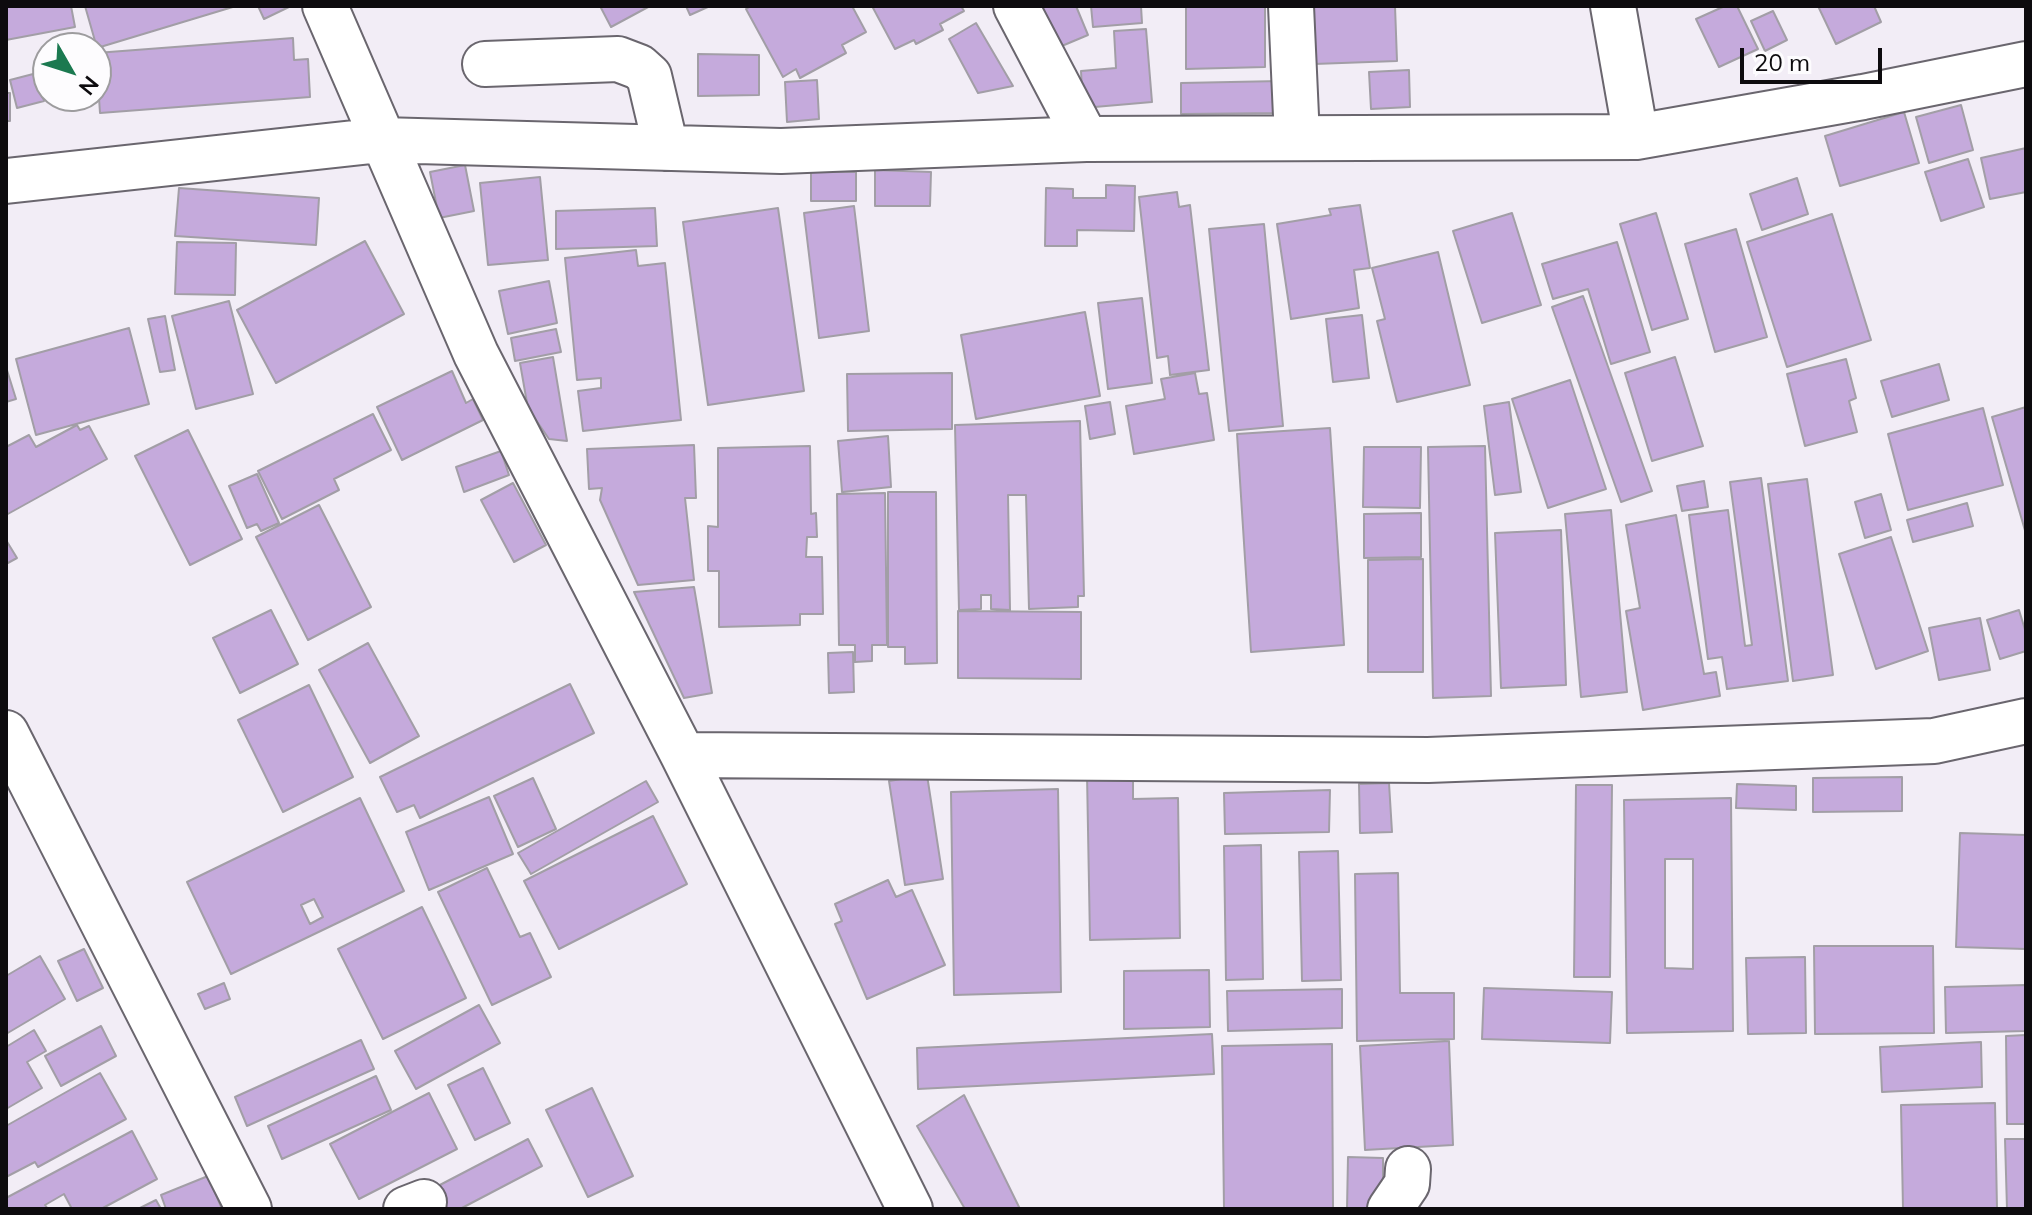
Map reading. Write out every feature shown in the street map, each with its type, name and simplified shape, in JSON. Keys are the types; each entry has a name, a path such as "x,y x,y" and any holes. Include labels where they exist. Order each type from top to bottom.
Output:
{"street":[{"path":"325,6 476,354 683,755 910,1209"},
{"path":"1016,6 1086,139"},
{"path":"1291,6 1297,138"},
{"path":"1613,6 1636,137"},
{"path":"485,64 618,59 639,67 649,76 666,148"},
{"path":"6,181 381,140 781,151 1086,139 1636,137 1863,97 2026,64"},
{"path":"683,755 1495,759 1934,741 2026,721"},
{"path":"6,733 249,1209"},
{"path":"1390,1209 1407,1184 1408,1169"}],"building":[{"path":"6,6 71,6 75,27 32,32 32,35 6,40"},
{"path":"85,6 236,6 112,43 112,32 92,32"},
{"path":"258,6 291,6 264,19"},
{"path":"600,6 650,6 611,27"},
{"path":"686,6 710,6 690,15"},
{"path":"751,6 852,6 866,32 842,45 846,53 800,78 796,69 783,77 746,9"},
{"path":"872,6 961,6 964,11 940,24 943,30 916,44 914,40 895,49"},
{"path":"1040,6 1076,6 1088,35 1057,48"},
{"path":"1091,6 1141,6 1142,23 1093,27"},
{"path":"1186,6 1265,6 1265,67 1186,69"},
{"path":"1313,6 1395,6 1397,61 1314,64"},
{"path":"1725,6 1737,6 1758,49 1719,67 1696,19"},
{"path":"1818,6 1874,6 1881,22 1836,44"},
{"path":"1773,11 1787,40 1765,51 1751,21"},
{"path":"976,23 1013,86 978,93 949,39"},
{"path":"1146,29 1152,102 1083,108 1081,71 1116,68 1114,31"},
{"path":"293,38 294,60 308,59 310,97 100,113 112,112 112,52"},
{"path":"698,54 759,55 759,95 698,96"},
{"path":"1409,70 1410,107 1371,109 1369,72"},
{"path":"32,74 32,104 17,108 10,80"},
{"path":"817,80 819,119 787,122 785,82"},
{"path":"1281,81 1281,113 1181,114 1181,83"},
{"path":"6,93 10,93 10,121 6,121"},
{"path":"1961,105 1973,150 1929,163 1916,117"},
{"path":"1904,112 1919,163 1840,186 1825,136"},
{"path":"2026,148 2026,192 1990,199 1981,158"},
{"path":"1968,159 1984,207 1941,221 1925,172"},
{"path":"465,165 474,211 439,218 430,172"},
{"path":"875,170 931,172 930,206 875,206"},
{"path":"811,171 856,172 856,201 811,201"},
{"path":"540,177 548,260 488,265 480,183"},
{"path":"1797,178 1808,214 1762,230 1750,194"},
{"path":"1106,185 1135,186 1134,231 1077,230 1077,246 1045,246 1046,188 1073,189 1073,198 1106,198"},
{"path":"179,188 319,198 316,245 175,236"},
{"path":"1177,192 1179,207 1190,205 1209,370 1170,375 1168,356 1157,358 1139,197"},
{"path":"1360,205 1370,268 1354,270 1359,308 1291,319 1277,224 1331,215 1329,209"},
{"path":"854,206 869,331 819,338 804,213"},
{"path":"655,208 657,246 556,249 556,211"},
{"path":"778,208 804,391 708,405 683,222"},
{"path":"1512,213 1541,305 1482,323 1453,231"},
{"path":"1656,213 1688,319 1652,330 1620,224"},
{"path":"1832,214 1871,340 1787,367 1747,242"},
{"path":"1264,224 1283,426 1229,431 1209,229"},
{"path":"1736,229 1767,337 1715,352 1685,244"},
{"path":"365,241 404,314 276,383 237,310"},
{"path":"177,242 236,243 235,295 175,294"},
{"path":"1617,242 1650,352 1611,364 1588,289 1553,299 1542,264"},
{"path":"636,250 638,266 665,263 681,420 583,431 578,391 601,388 601,378 577,380 565,258"},
{"path":"1438,252 1470,385 1397,402 1377,321 1385,319 1372,268"},
{"path":"549,281 557,323 508,334 499,291"},
{"path":"1583,296 1652,491 1621,502 1552,307"},
{"path":"1142,298 1152,383 1108,389 1098,303"},
{"path":"229,301 253,394 196,409 172,316"},
{"path":"1085,312 1100,396 976,419 961,335"},
{"path":"1362,315 1369,378 1333,382 1326,319"},
{"path":"165,316 175,370 160,372 148,319"},
{"path":"129,328 149,404 36,435 16,359"},
{"path":"556,329 561,352 515,361 511,338"},
{"path":"553,357 567,441 549,439 525,404 520,363"},
{"path":"1675,357 1703,446 1652,461 1625,373"},
{"path":"1846,359 1856,398 1849,401 1857,432 1805,446 1787,374"},
{"path":"1939,364 1949,400 1892,417 1881,381"},
{"path":"6,367 16,399 6,402"},
{"path":"452,371 466,403 473,399 483,420 402,460 377,407"},
{"path":"952,373 952,429 848,431 847,374"},
{"path":"1195,373 1199,394 1207,393 1214,440 1134,454 1126,406 1165,399 1161,379"},
{"path":"1570,380 1606,489 1548,508 1512,399"},
{"path":"1110,402 1115,434 1090,439 1085,406"},
{"path":"1509,402 1521,492 1495,495 1484,406"},
{"path":"2026,407 2026,534 1992,417"},
{"path":"1983,408 2003,485 1908,510 1888,434"},
{"path":"373,414 391,450 334,479 339,490 282,519 258,471"},
{"path":"1080,421 1084,596 1078,596 1078,607 1029,609 1026,495 1008,495 1010,610 991,609 991,595 981,595 981,609 959,610 955,425"},
{"path":"77,425 80,430 89,426 107,459 6,515 6,447 29,435 36,447"},
{"path":"1330,428 1344,645 1251,652 1237,434"},
{"path":"188,430 242,539 190,565 135,456"},
{"path":"888,436 891,487 842,492 838,441"},
{"path":"694,445 696,498 685,498 694,580 638,585 600,500 602,488 589,489 587,449"},
{"path":"810,446 811,514 816,513 817,537 807,537 806,557 822,557 823,614 800,614 800,625 719,627 719,571 708,571 708,526 718,527 718,448"},
{"path":"1485,446 1491,696 1433,698 1428,447"},
{"path":"1364,447 1421,447 1420,508 1363,507"},
{"path":"501,451 509,475 464,492 456,467"},
{"path":"257,474 279,523 261,531 257,524 247,528 229,486"},
{"path":"1761,478 1788,681 1727,689 1722,657 1708,659 1689,515 1728,510 1745,646 1752,645 1730,482"},
{"path":"1807,479 1833,675 1793,681 1768,484"},
{"path":"1704,481 1708,507 1682,511 1677,486"},
{"path":"513,483 546,545 514,562 481,500"},
{"path":"888,492 936,492 937,663 905,664 905,647 888,647"},
{"path":"885,493 887,645 872,645 872,661 855,662 855,645 839,645 837,494"},
{"path":"1881,494 1891,530 1865,538 1855,502"},
{"path":"1967,503 1973,526 1913,542 1907,520"},
{"path":"319,505 371,607 308,640 256,537"},
{"path":"1611,510 1627,692 1581,697 1565,514"},
{"path":"1421,513 1421,557 1364,558 1364,514"},
{"path":"1676,515 1704,674 1716,672 1720,696 1643,710 1626,611 1640,608 1626,525"},
{"path":"1561,530 1566,685 1501,688 1495,533"},
{"path":"1891,537 1928,651 1876,669 1839,554"},
{"path":"6,540 17,558 6,564"},
{"path":"1423,559 1423,672 1368,672 1368,560"},
{"path":"694,587 712,693 684,698 634,592"},
{"path":"271,610 298,664 240,693 213,638"},
{"path":"2019,610 2026,633 2026,651 2000,659 1987,620"},
{"path":"958,611 1081,612 1081,679 958,678"},
{"path":"1980,618 1990,670 1939,680 1929,628"},
{"path":"368,643 419,736 370,763 319,670"},
{"path":"853,652 854,692 829,693 828,653"},
{"path":"570,684 594,733 420,818 414,805 397,812 380,777"},
{"path":"309,685 353,777 283,812 238,720"},
{"path":"1133,772 1133,799 1178,798 1180,938 1090,940 1087,774"},
{"path":"927,775 943,879 905,885 889,781"},
{"path":"1902,777 1902,811 1813,812 1813,778"},
{"path":"533,778 556,829 518,847 494,796"},
{"path":"646,781 658,802 531,874 518,853"},
{"path":"1389,783 1392,832 1360,833 1359,784"},
{"path":"1737,784 1796,786 1796,810 1736,808"},
{"path":"1576,785 1612,785 1610,977 1574,977"},
{"path":"1058,789 1061,992 954,995 951,792"},
{"path":"1330,790 1329,832 1225,834 1224,793"},
{"path":"489,797 513,854 429,890 406,832"},
{"path":"360,798 404,891 231,974 187,882","holes":["314,899 323,917 310,924 301,905"]},
{"path":"1731,798 1733,1031 1627,1033 1624,800","holes":["1665,859 1693,859 1693,969 1665,968"]},
{"path":"653,816 687,884 559,949 524,881"},
{"path":"1960,833 2026,835 2026,949 1956,947"},
{"path":"1261,845 1263,979 1226,980 1224,846"},
{"path":"1338,851 1341,980 1302,981 1299,852"},
{"path":"487,868 520,937 530,933 551,977 492,1005 438,892"},
{"path":"1398,873 1400,993 1454,993 1454,1039 1357,1041 1355,874"},
{"path":"888,880 896,897 912,890 945,965 867,999 835,924 842,921 835,904"},
{"path":"422,907 466,998 383,1039 338,949"},
{"path":"1814,946 1933,946 1934,1033 1815,1034"},
{"path":"84,949 103,988 77,1001 58,961"},
{"path":"40,956 65,999 6,1034 6,976"},
{"path":"1805,957 1806,1033 1748,1034 1746,958"},
{"path":"1209,970 1210,1027 1124,1029 1124,971"},
{"path":"224,983 230,999 205,1009 198,994"},
{"path":"2026,985 2026,1031 1946,1033 1945,987"},
{"path":"1484,988 1612,992 1610,1043 1482,1039"},
{"path":"1342,989 1342,1028 1228,1031 1227,991"},
{"path":"479,1005 500,1043 416,1089 395,1051"},
{"path":"101,1026 116,1056 61,1086 45,1056"},
{"path":"34,1030 46,1051 27,1062 42,1088 6,1109 6,1047"},
{"path":"1212,1034 1214,1074 918,1089 917,1048"},
{"path":"2026,1035 2026,1124 2007,1124 2006,1036"},
{"path":"361,1040 374,1069 247,1126 235,1097"},
{"path":"1449,1041 1453,1145 1365,1150 1360,1046"},
{"path":"1981,1042 1982,1087 1882,1092 1880,1047"},
{"path":"1332,1044 1333,1209 1224,1209 1222,1046"},
{"path":"483,1068 510,1123 475,1140 448,1085"},
{"path":"100,1073 126,1119 38,1167 35,1162 6,1177 6,1126"},
{"path":"376,1076 391,1110 282,1159 268,1126"},
{"path":"592,1088 633,1176 588,1197 546,1110"},
{"path":"429,1093 457,1149 359,1199 330,1144"},
{"path":"964,1095 1020,1209 965,1209 917,1126"},
{"path":"1995,1103 1997,1209 1903,1209 1901,1105"},
{"path":"132,1131 157,1179 101,1209 72,1209 64,1194 45,1205 48,1209 6,1209 6,1198"},
{"path":"528,1139 542,1166 460,1209 447,1209 436,1187"},
{"path":"2005,1139 2026,1139 2026,1209 2007,1209"},
{"path":"1348,1157 1383,1158 1383,1209 1347,1209"},
{"path":"208,1176 222,1209 166,1209 161,1195"},
{"path":"156,1200 161,1209 138,1209"}]}
